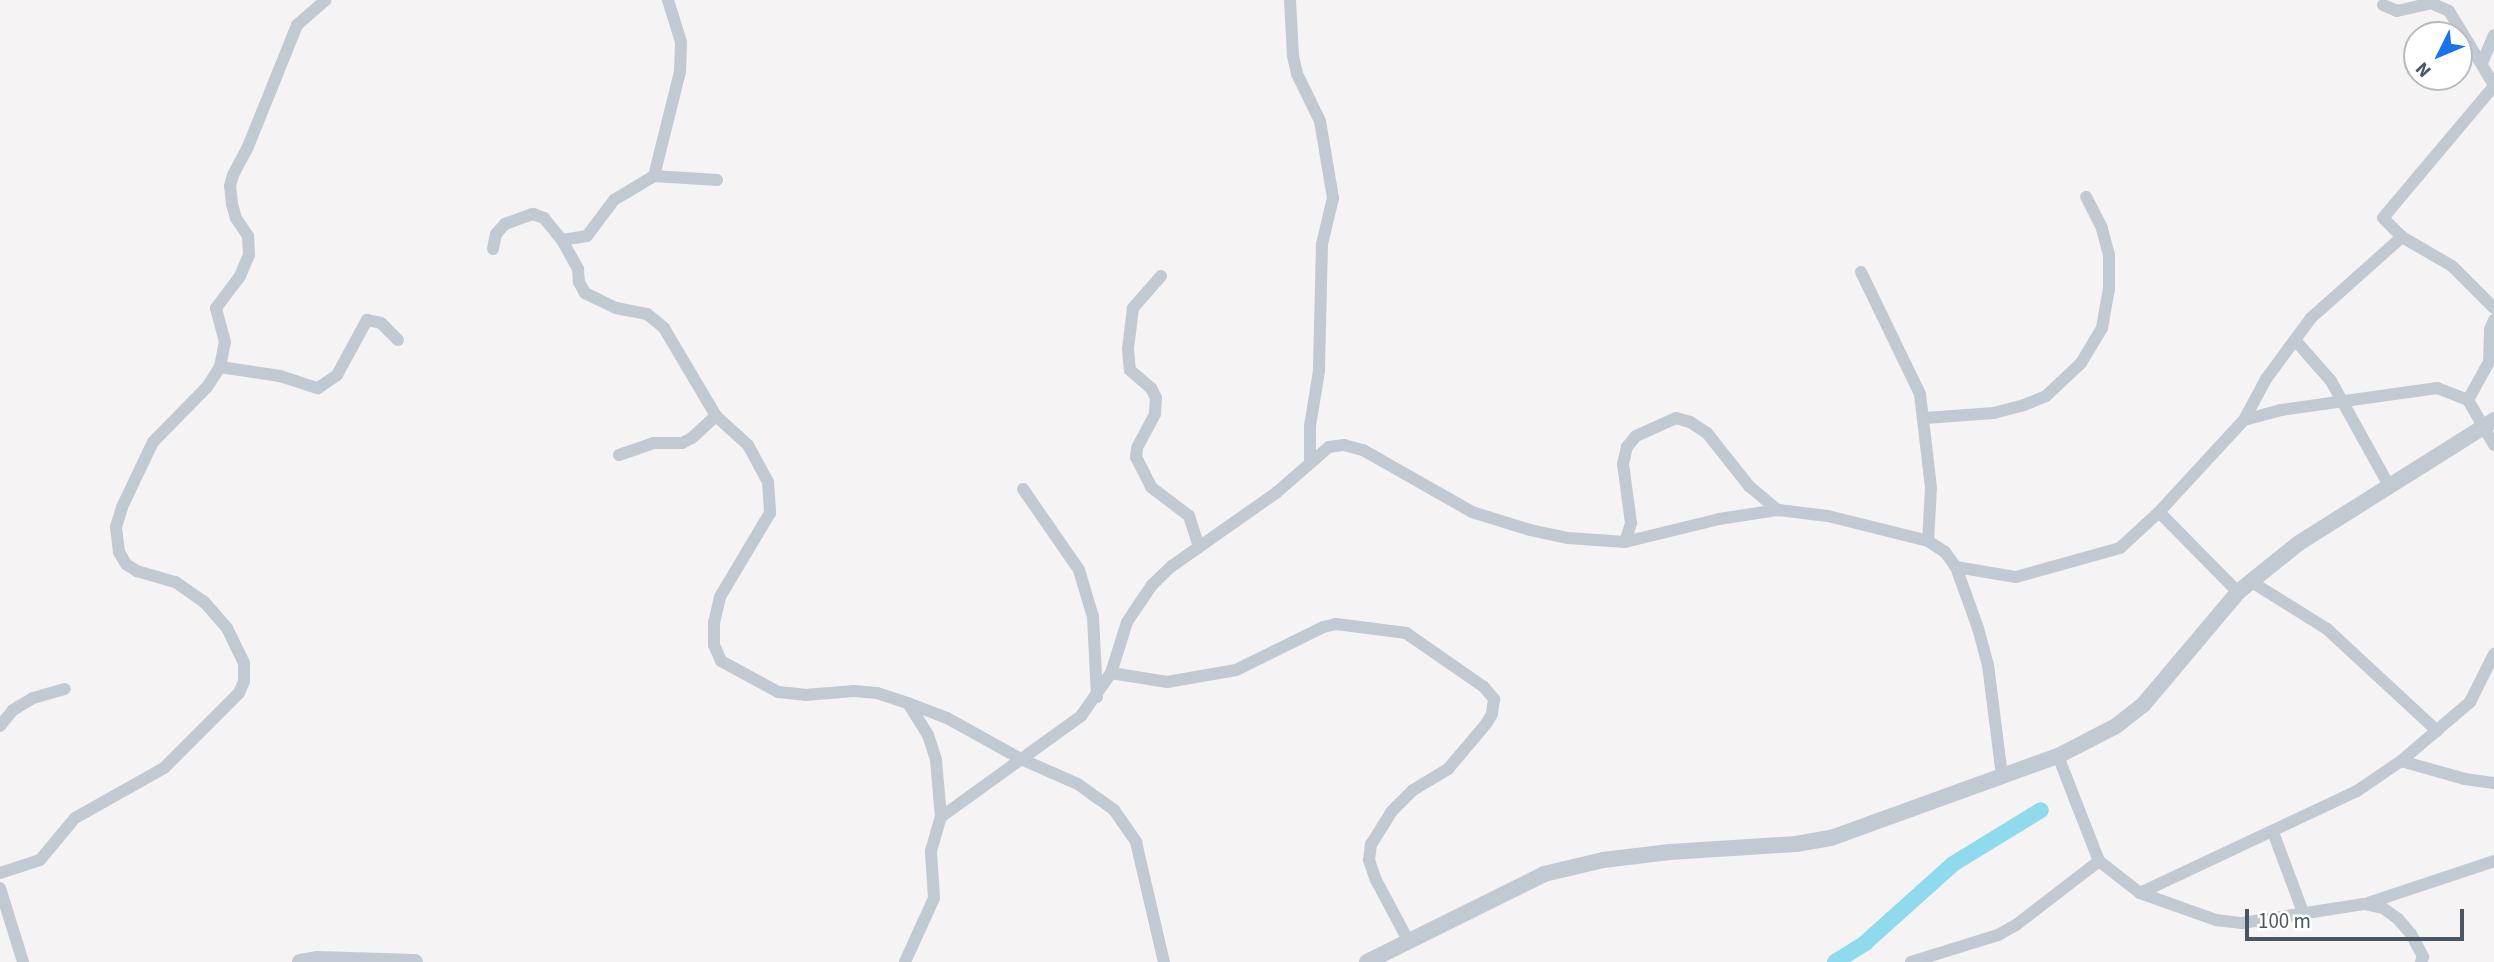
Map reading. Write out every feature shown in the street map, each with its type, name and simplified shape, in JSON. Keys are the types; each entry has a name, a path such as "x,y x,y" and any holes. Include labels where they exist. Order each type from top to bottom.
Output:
{"street":[{"path":"0,873 40,860 75,818 164,768 239,693 244,681 244,663 227,628 204,602 175,582 137,571 126,564 119,552 116,527 122,506 153,442 207,387 220,367 225,342 216,309 240,276 249,256 250,245 232,204 230,186 233,175 247,149 297,25 326,0"},
{"path":"654,176 680,72 681,42 668,0"},
{"path":"1290,0 1293,56 1297,74 1320,121 1333,198 1322,244 1320,372 1310,426 1310,461"},
{"path":"2383,5 2397,11 2413,10 2431,3 2440,5 2459,24 2494,85 2383,218 2402,237 2452,266 2494,307"},
{"path":"2482,63 2494,34"},
{"path":"562,240 587,236 614,200 654,176 716,180"},
{"path":"1925,418 1994,413 2024,405 2046,396 2081,363 2102,328 2109,290 2109,255 2102,228 2086,197"},
{"path":"493,248 496,234 505,224 533,214 544,218 562,240 578,269 579,282 585,293 616,308 647,314 657,320 675,344 716,416 748,445 768,482 770,513 762,531 731,574 720,597 714,622 714,645 721,661 778,692 806,695 854,691 877,693 908,703 947,718 1021,759 1078,784 1114,810 1136,842 1164,962"},
{"path":"1956,567 2016,577 2120,548 2159,512 2244,419 2266,379 2311,318 2402,237"},
{"path":"1861,272 1914,379 1925,418 1931,488 1928,541"},
{"path":"1161,276 1133,308 1128,349 1130,370 1151,388 1156,398 1155,414 1137,448 1136,457 1151,487 1189,516 1199,547"},
{"path":"220,367 280,376 317,388 337,375 367,320 382,323 398,340"},
{"path":"2468,400 2489,362 2489,337 2494,320"},
{"path":"2295,340 2326,374 2388,484"},
{"path":"2244,419 2281,410 2428,387 2468,400 2488,424 2494,445"},
{"path":"620,455 653,443 682,443 692,438 716,416"},
{"path":"1625,542 1631,523 1623,464 1627,447 1636,436 1675,418 1690,422 1706,433 1749,486 1778,510"},
{"path":"1367,962 1522,882 1544,874 1603,860 1657,853 1796,844 1831,838 2058,756 2116,726 2143,705 2244,587 2300,543 2388,484 2488,424"},
{"path":"941,817 1081,716 1111,673 1135,606 1152,584 1276,493 1329,447 1354,448 1472,512 1530,530 1568,538 1625,542 1719,519 1778,510 1828,516 1928,541 1944,552 1956,567 1988,665 2002,776"},
{"path":"1023,489 1079,570 1093,617 1097,696"},
{"path":"2159,512 2244,587 2327,629 2437,730"},
{"path":"1111,673 1167,682 1236,670 1322,627 1336,624 1406,633 1484,687 1494,699 1492,713 1486,724 1448,769 1413,790 1392,811 1371,844 1369,860 1376,880 1409,942"},
{"path":"2140,893 2357,791 2401,761 2470,702 2480,688 2494,654"},
{"path":"0,726 13,710 33,698 65,689"},
{"path":"905,962 934,898 931,850 941,817 936,760 928,735 908,703"},
{"path":"2058,756 2099,861 2140,893 2216,920 2242,923 2364,904 2494,862"},
{"path":"2401,761 2465,779 2494,783"},
{"path":"2273,832 2304,915"},
{"path":"1911,962 1998,935 2016,925 2099,861"},
{"path":"0,888 23,962"},
{"path":"2364,904 2383,908 2398,919 2411,934 2423,957 2421,962"},
{"path":"300,962 317,959 415,962"}],"waterway":[{"path":"1835,962 1865,943 1953,864 2041,810"}]}
